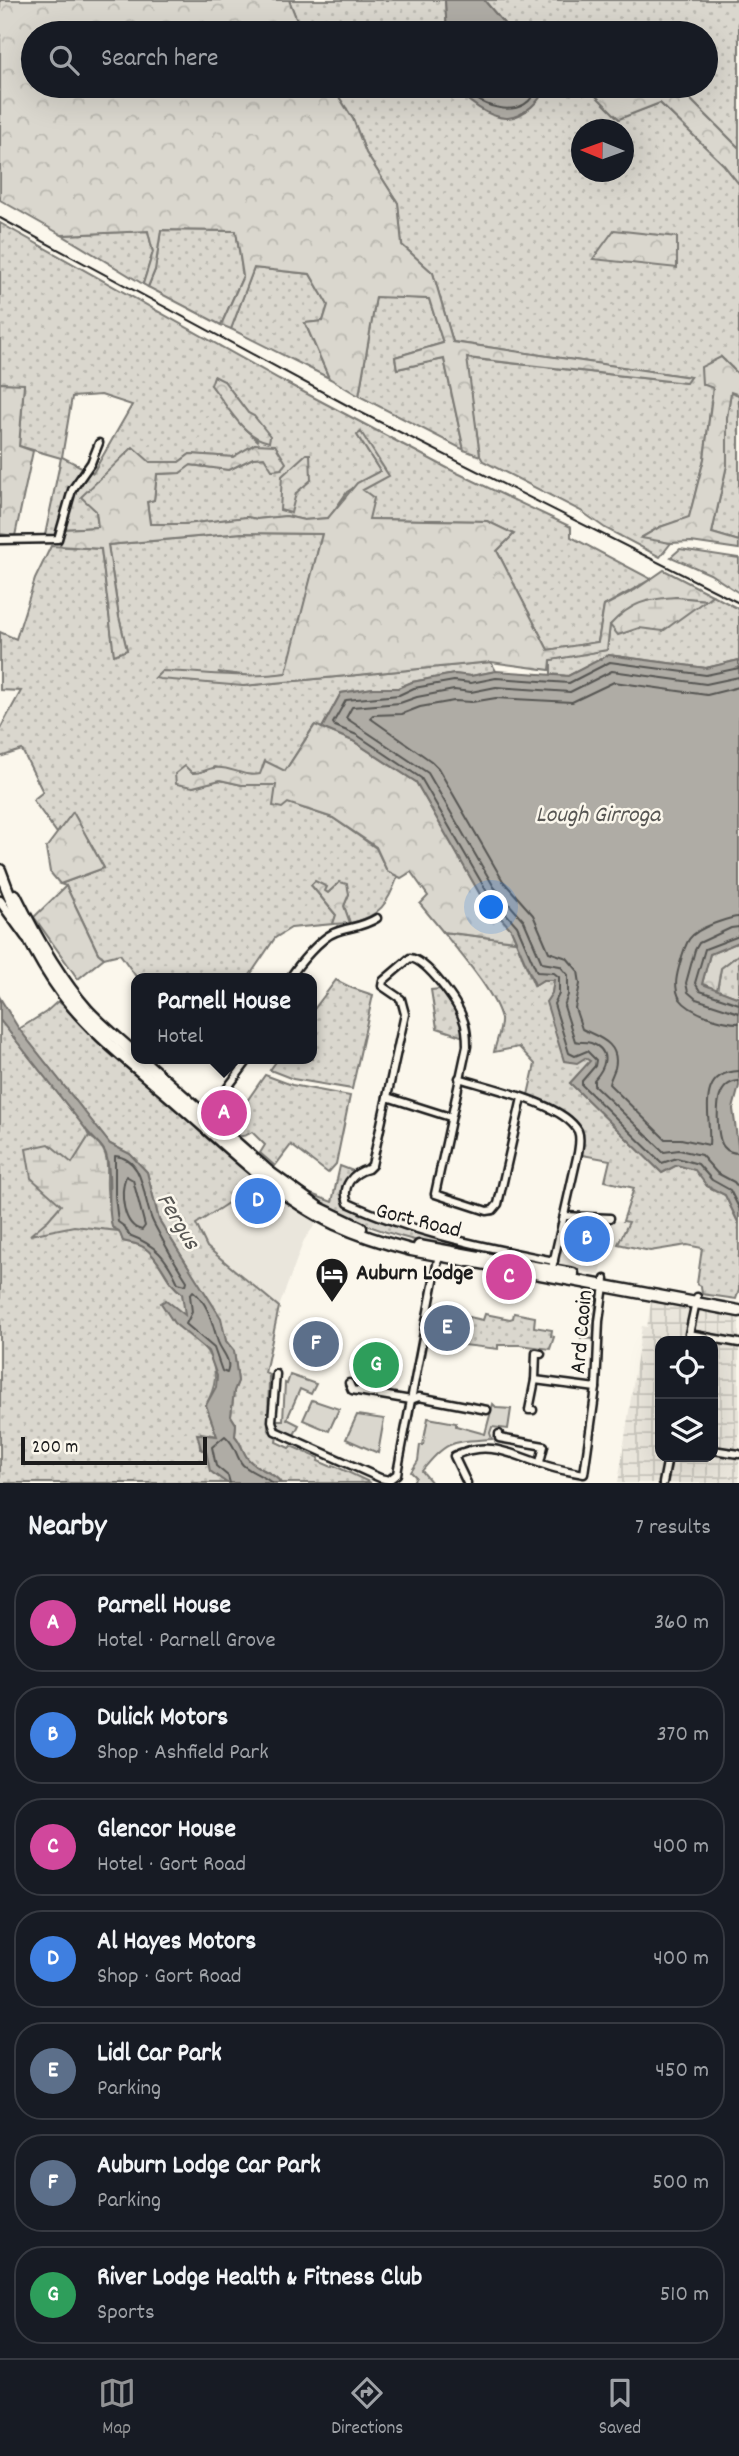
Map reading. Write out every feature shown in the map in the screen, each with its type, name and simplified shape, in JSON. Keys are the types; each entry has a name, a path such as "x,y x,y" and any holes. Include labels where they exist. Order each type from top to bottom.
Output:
{"main road":[{"path":"0,861 7,900 37,937 69,988 90,1013 131,1050"},
{"path":"0,870 7,900 27,939 64,995 85,1020 131,1059"},
{"path":"137,1064 203,1120"},
{"name":"Gort Road","path":"146,1064 256,1170 298,1202 333,1223 371,1239 440,1253 552,1269 739,1311"},
{"name":"Gort Road","path":"203,1120 319,1208 371,1233 440,1253"},
{"name":"Gort Road","path":"696,1300 739,1304"}],"street":[{"path":"0,540 58,539 72,490 91,463 99,443"},
{"path":"293,973 335,932 365,926 377,918"},
{"path":"459,1078 522,1098 544,1105 578,1131 578,1153 552,1269 397,1222 348,1203 345,1198 351,1177 372,1165 405,1014 401,999 382,986 383,981 410,958 421,962 455,1002 467,1033 467,1046 459,1078 450,1117 435,1194 487,1211 498,1205 522,1098"},
{"path":"203,1120 245,1064"},
{"path":"387,1097 450,1117"},
{"path":"564,1216 610,1217"},
{"path":"276,1374 272,1422 275,1431 380,1478 389,1479 397,1474 440,1253"},
{"name":"Ard Caoin","path":"467,1483 454,1456 466,1450 495,1448 548,1466 584,1474 596,1388 604,1282"},
{"path":"689,1336 696,1300"},
{"path":"718,1341 739,1343"},
{"name":"Ard Caoin","path":"533,1410 529,1410 535,1380 536,1353 541,1354"},
{"name":"Ard Caoin","path":"535,1380 596,1388"},
{"path":"349,1383 352,1390 411,1400 419,1397 487,1410"},
{"path":"499,1434 499,1438 548,1446 540,1462"},
{"path":"718,1451 739,1454"},
{"path":"663,1483 667,1462"}],"shaded area":[{"path":"257,1177 317,1222 304,1240 279,1307 207,1247 196,1223 249,1189"},
{"path":"568,1219 630,1221 618,1244 606,1242 600,1275 558,1266"},
{"path":"652,1297 739,1314 739,1483 618,1483 642,1326 647,1327"}],"green space":[{"path":"0,0 289,0 297,21 21,21 21,98 340,98 353,119 366,153 398,203 402,245 433,273 453,342 690,377 686,383 467,358 480,456 464,450 444,359 397,369 395,357 443,343 429,299 376,297 359,396 329,378 305,323 323,321 328,305 310,274 254,268 231,329 221,325 243,276 236,231 161,230 155,270 148,287 143,284 153,252 148,231 62,235 0,200"},
{"path":"289,0 445,0 446,21 297,21"},
{"path":"484,0 739,0 739,148 689,98 718,98 718,21 502,21"},
{"path":"340,98 598,98 619,118 660,103 723,164 739,184 739,375 721,357 713,387 704,459 689,518 660,527 642,537 671,543 660,557 605,528 581,511 483,461 480,456 466,358 685,383 690,377 453,342 433,273 402,245 398,203 366,153 353,119"},
{"path":"598,98 689,98 739,148 739,184 723,164 660,103 619,119"},
{"path":"0,223 279,379 451,470 571,527 571,537 651,579 604,606 598,642 548,650 497,551 513,534 487,521 368,519 362,490 388,475 357,435 380,471 347,492 329,518 304,520 286,516 257,519 247,517 186,524 150,524 147,502 154,500 157,474 180,473 190,465 229,470 253,458 265,457 273,470 281,469 255,444 233,457 190,454 179,462 150,462 96,511 98,527 65,529 55,535 45,535 61,458 19,446 24,385 0,383","holes":["224,381 248,413 257,440 245,429 211,385","101,395 132,405 93,473 62,457 72,397"]},
{"path":"161,230 236,231 243,276 221,325 148,287 155,270"},
{"path":"614,230 677,237 677,268 593,259"},
{"path":"148,231 153,252 143,284 62,235"},
{"path":"254,268 310,274 328,305 323,321 305,323 329,378 231,329"},
{"path":"376,296 429,299 443,343 395,357 397,369 444,359 464,450 359,396"},
{"path":"721,357 739,375 739,395 731,392 727,417 727,465 712,533 739,541 739,549 641,538 660,527 689,517 704,459 713,388 702,384 701,367"},
{"path":"214,376 224,381 248,413 254,416 270,436 269,442 251,434 236,419 211,385"},
{"path":"0,383 24,384 19,446 33,451 15,536 0,534"},
{"path":"731,391 739,395 739,541 712,533 727,465 727,417"},
{"path":"361,432 389,476 363,490 374,498 369,519 487,521 514,534 497,551 548,650 598,642 604,606 635,590 664,570 712,595 706,600 676,597 610,625 607,650 551,660 550,670 491,662 243,686 155,678 162,671 240,675 286,673 322,534 241,533 108,545 127,650 114,655 101,549 60,546 64,529 98,527 96,511 81,497 133,447 150,462 179,462 190,454 233,457 255,444 275,445 286,463 281,469 272,470 264,457 253,458 229,470 191,465 180,473 157,474 154,500 147,502 150,524 186,524 247,517 257,519 286,516 304,520 328,518 357,483 380,471 357,435"},
{"path":"306,454 310,454 311,480 296,493 291,513 280,510 282,476"},
{"path":"241,533 322,534 287,673 260,677 218,672 243,686 491,662 496,671 471,676 454,674 412,682 398,688 373,688 341,693 322,728 314,726 285,771 252,776 215,767 202,774 191,773 193,787 220,780 242,785 276,785 288,803 333,818 376,848 387,871 398,876 386,901 376,913 350,923 344,906 349,894 340,882 328,893 311,885 336,915 333,924 291,928 275,938 251,973 133,973 120,954 104,958 98,953 66,886 60,884 104,868 73,813 57,833 33,800 43,792 22,750 0,757 0,729 21,691 0,690 0,632 16,639 35,579 51,546 101,549 114,654 127,650 108,545"},
{"path":"680,549 739,558 739,593 710,574 671,557"},
{"path":"712,595 739,609 739,660 706,668 609,655 568,676 551,674 551,660 607,650 610,625 706,600"},
{"path":"676,597 706,600 663,631 639,628 618,635 610,625 625,611 640,603"},
{"path":"315,725 353,741 416,782 481,896 511,929 516,941 443,932 420,904 428,896 411,872 401,878 387,871 376,847 333,818 288,803 282,808 273,806 276,785 242,785 220,780 193,787 176,784 175,774 185,766 192,773 225,768 254,775 260,774 265,761 285,771"},
{"path":"73,812 104,868 60,884 50,872 46,848"},
{"path":"315,881 327,887 325,891 328,893 340,882 347,884 349,894 344,906 350,923 333,924 336,915 311,885"},
{"path":"66,886 98,953 104,958 78,979 34,917"},
{"path":"443,932 516,941 534,985 543,980 554,980 552,993 585,1057 591,1061 570,1083 662,1173 677,1165 695,1170 707,1186 725,1195 739,1224 739,1290 736,1299 702,1294 701,1286 697,1284 702,1248 687,1245 650,1251 618,1244 629,1222 623,1221 634,1188 605,1181 610,1160 582,1155 583,1132 577,1125 558,1109 528,1095 535,1064 519,1047 494,1052 501,1023 498,1009 476,974"},
{"path":"739,942 739,954 721,968 717,990 702,984 710,954"},
{"path":"739,954 739,998 717,990 721,968"},
{"path":"336,980 373,995 352,1089 293,1079 270,1070 274,1064 317,1064 317,1005"},
{"path":"440,989 460,1017 464,1037 437,1028 431,990"},
{"path":"58,1001 257,1177 249,1189 196,1224 207,1247 279,1307 265,1373 269,1375 268,1429 277,1437 276,1442 319,1458 318,1461 371,1483 281,1483 247,1458 235,1436 236,1424 231,1416 238,1381 234,1351 226,1341 220,1318 159,1220 147,1172 130,1154 110,1144 19,1029"},
{"path":"0,1020 89,1136 98,1142 109,1169 108,1196 123,1241 145,1248 151,1253 171,1283 182,1293 190,1323 208,1353 215,1373 214,1385 206,1405 217,1436 201,1433 200,1449 206,1451 210,1471 227,1483 0,1483"},
{"path":"265,1075 292,1085 350,1096 336,1164 328,1173 291,1145 275,1166 260,1153 265,1145 252,1132 240,1136 228,1128"},
{"path":"89,1136 98,1143 106,1157 108,1198 119,1231 74,1226 30,1235 61,1205 31,1178 26,1149 49,1144 72,1163"},
{"path":"340,1166 353,1171 343,1191 345,1204 348,1206 446,1239 549,1265 417,1241 354,1220 295,1187 297,1185 332,1202"},
{"path":"586,1285 592,1287 597,1295 594,1339 581,1338"},
{"path":"514,1313 535,1317 534,1327 552,1330 551,1336 554,1337 550,1349 520,1345 498,1345 498,1349 463,1345 469,1317 483,1320 485,1314 510,1319"},
{"path":"290,1375 316,1384 311,1394 300,1389 287,1419 299,1425 294,1435 280,1429 275,1420 283,1420 285,1383 287,1384"},
{"path":"312,1400 339,1409 329,1431 303,1420"},
{"path":"493,1404 497,1408 511,1409 508,1429 492,1427 492,1439 452,1444 438,1453 422,1471 432,1483 412,1483 416,1477 411,1472 418,1461 428,1418 456,1423 456,1426 485,1434"},
{"path":"357,1415 384,1419 378,1453 346,1439"}],"water":[{"path":"445,0 484,0 502,21 446,21"},
{"path":"466,98 539,98 520,115 508,118 478,108"},
{"name":"Lough Girroga","path":"608,655 706,668 739,660 739,942 710,954 702,984 739,998 739,1086 733,1109 739,1153 739,1224 725,1195 707,1186 695,1170 677,1165 662,1173 570,1083 590,1061 585,1058 577,1063 564,1061 546,1002 552,993 554,980 543,980 535,985 511,929 481,896 416,782 353,741 322,728 341,693 373,688 398,688 412,682 454,674 471,676 496,671 568,676"},
{"path":"0,998 19,1029 110,1144 130,1154 147,1172 159,1220 221,1318 226,1341 234,1351 238,1381 231,1416 236,1424 235,1436 249,1460 281,1483 227,1483 210,1471 206,1451 201,1449 197,1434 217,1436 206,1405 216,1387 217,1376 208,1351 174,1323 161,1303 166,1300 185,1315 182,1293 156,1259 143,1247 123,1241 119,1231 112,1227 106,1154 0,1020"}],"railway":[{"path":"0,218 356,410 739,603"}],"place":[{"name":"Parnell House","path":"224,1113"},
{"name":"Al Hayes Motors","path":"258,1201"},
{"name":"Dulick Motors","path":"587,1239"},
{"name":"Glencor House","path":"509,1277"},
{"name":"Auburn Lodge","path":"332,1304"},
{"name":"Lidl Car Park","path":"447,1328"},
{"name":"Auburn Lodge Car Park","path":"316,1344"},
{"name":"River Lodge Health & Fitness Club","path":"376,1365"}],"water label":[{"name":"Fergus","path":"177,1222"}]}
